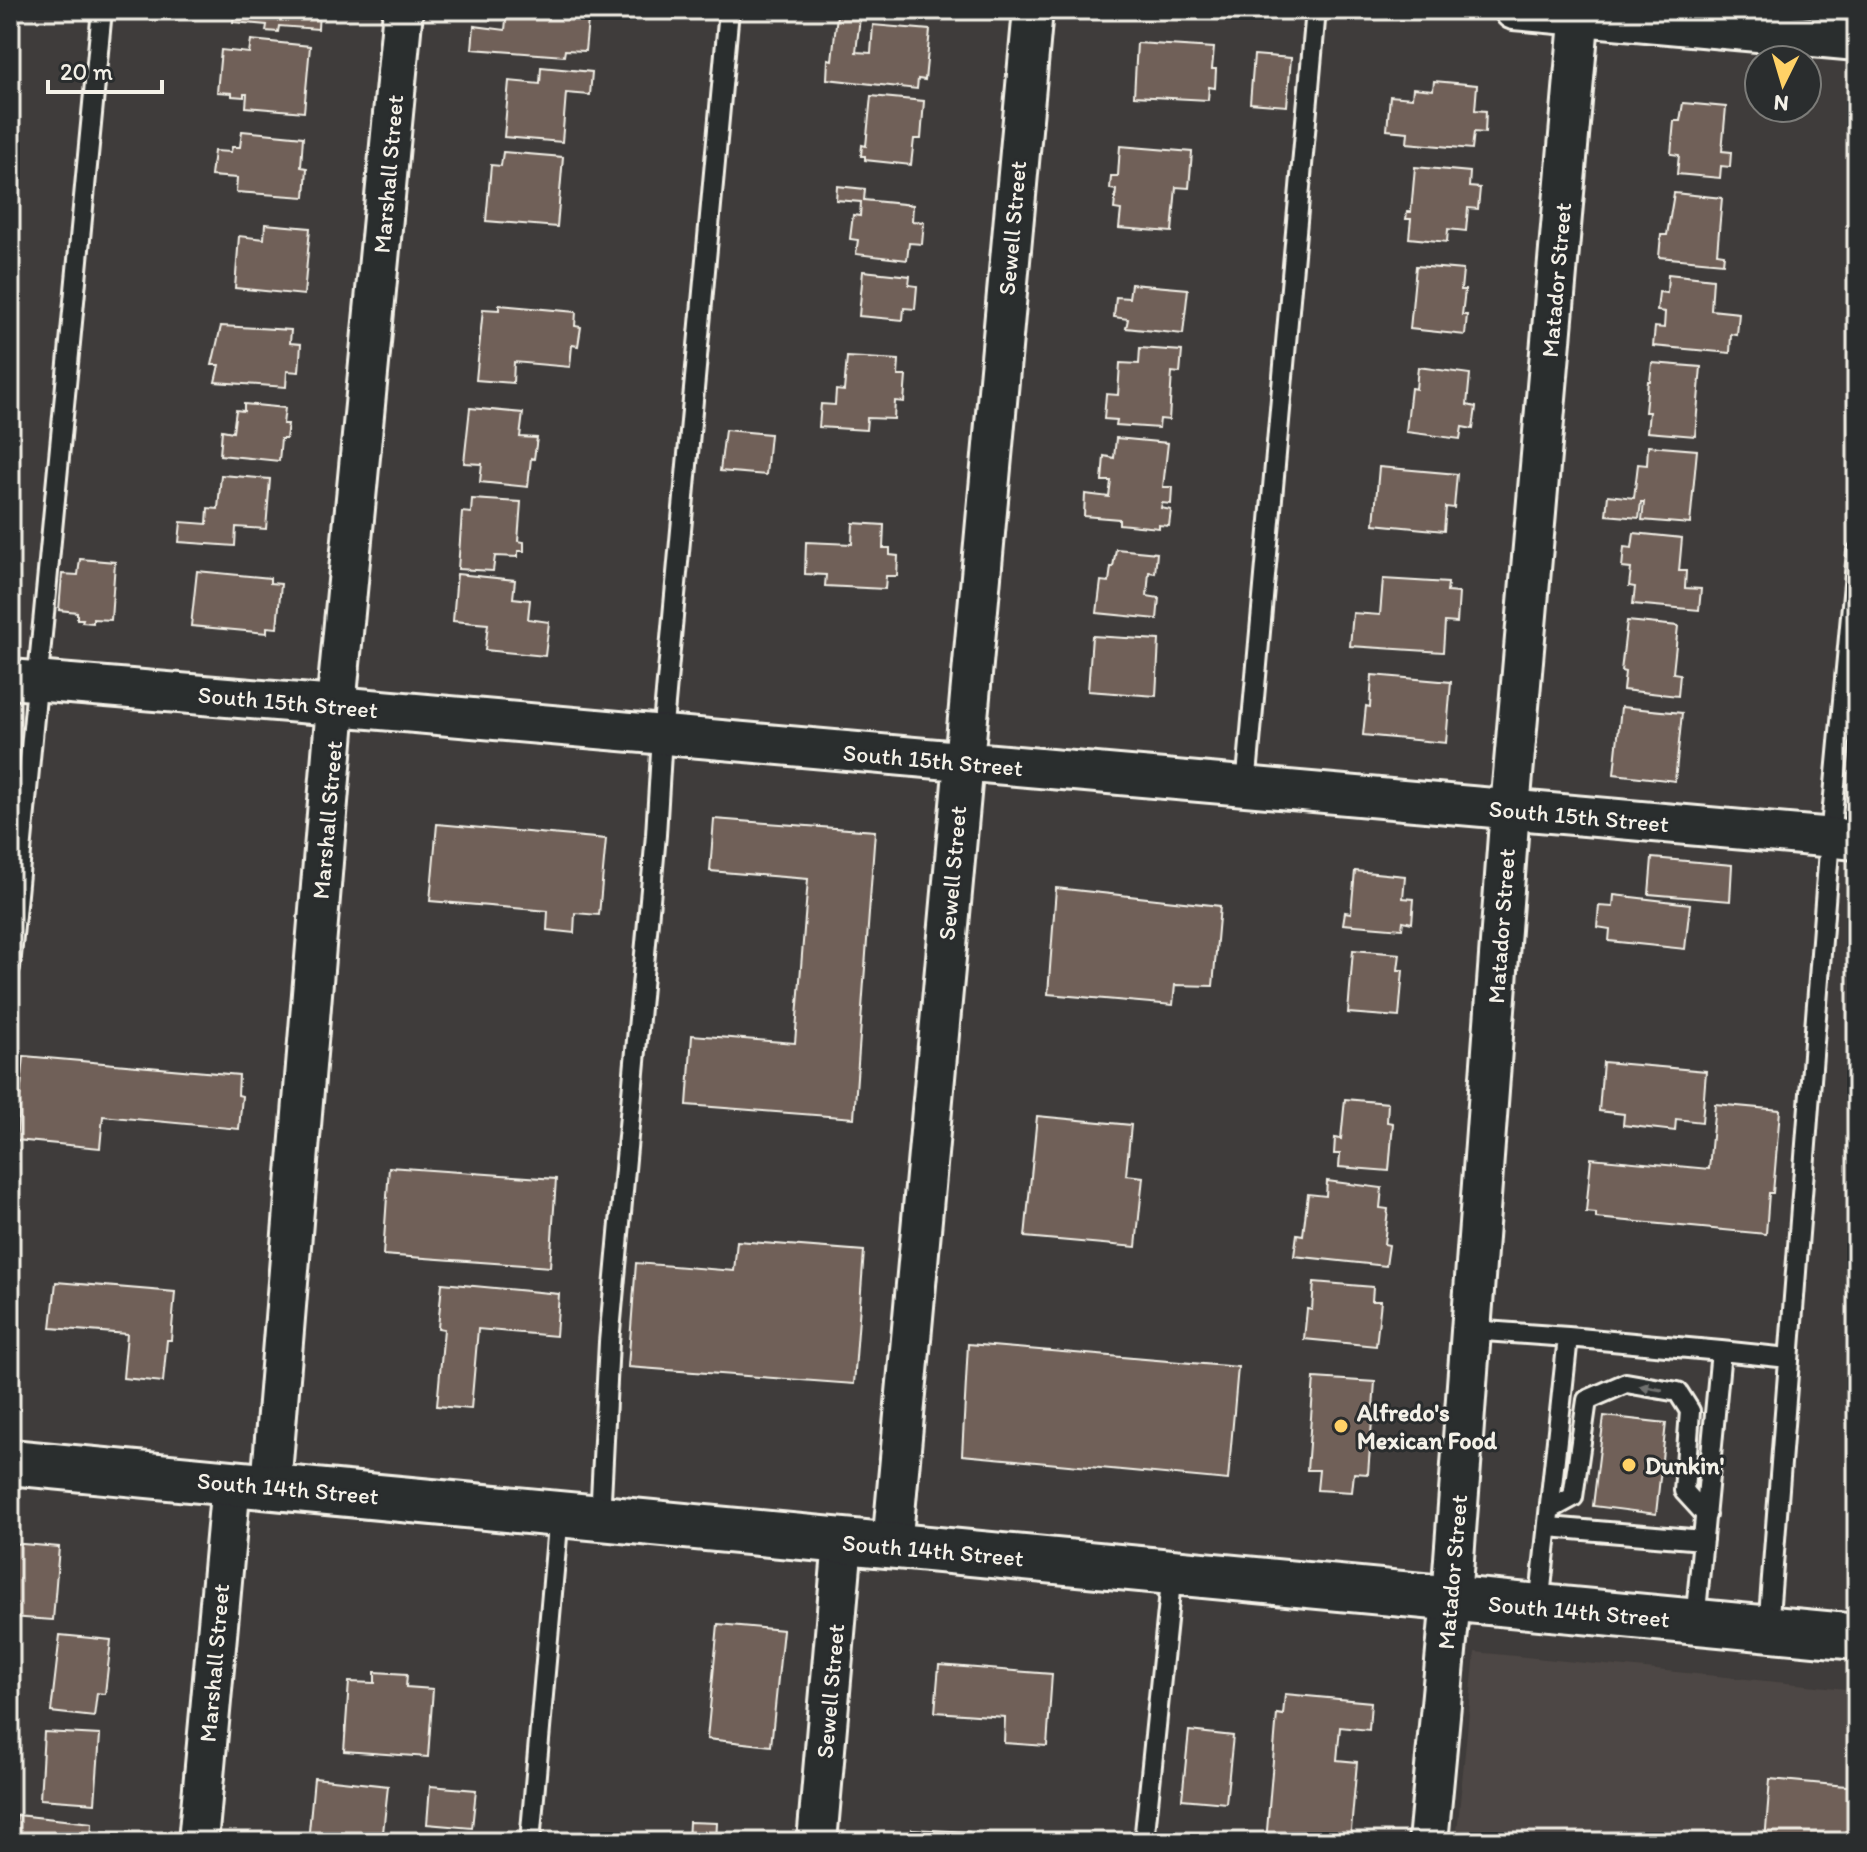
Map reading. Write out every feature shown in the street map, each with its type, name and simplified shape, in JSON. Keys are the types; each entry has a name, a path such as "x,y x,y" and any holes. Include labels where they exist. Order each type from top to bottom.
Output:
{"main road":[{"name":"South 14th Street","path":"10,1462 1857,1637"}],"street":[{"name":"Marshall Street","path":"198,1842 251,1485 336,706 403,10"},
{"name":"Sewell Street","path":"892,1546 1033,10"},
{"path":"1514,10 1580,13 1857,41"},
{"name":"Matador Street","path":"1428,1842 1451,1599 1510,809 1580,13"},
{"name":"South 15th Street","path":"24,680 1844,839"},
{"name":"Sewell Street","path":"817,1842 843,1541"}],"lane":[{"path":"10,967 24,680 102,10"},
{"path":"530,1842 579,1516 609,1342 729,10"},
{"path":"1246,787 1316,10"},
{"path":"1768,1629 1789,1358 1844,839 1857,552"},
{"path":"1471,1330 1789,1358"},
{"path":"1539,1607 1568,1337"},
{"path":"1695,1622 1721,1351"},
{"path":"1550,1518 1573,1497 1587,1400 1626,1383 1678,1392 1690,1411 1684,1491 1706,1515"},
{"path":"1550,1518 1703,1540"},
{"path":"1144,1842 1172,1572"}],"shaded area":[{"path":"1475,1652 1857,1690 1857,1842 1456,1842"}],"building":[{"path":"234,10 319,10 318,29 279,26 278,32 266,31 267,25 233,22"},
{"path":"507,10 589,10 585,51 565,50 564,56 472,49 474,26 505,30"},
{"path":"837,15 860,17 856,52 871,53 873,25 930,30 925,80 918,79 917,89 827,79"},
{"path":"251,40 310,46 304,112 246,107 247,94 244,97 217,92 221,50 249,53"},
{"path":"1137,43 1214,48 1212,69 1216,69 1215,88 1209,87 1208,100 1134,96"},
{"path":"1254,55 1291,58 1287,106 1250,103"},
{"path":"541,67 592,72 590,95 566,93 562,142 504,137 509,81 540,84"},
{"path":"1434,81 1477,85 1475,110 1486,111 1485,133 1474,132 1472,149 1407,143 1408,132 1387,130 1390,96 1412,98 1413,88 1433,90"},
{"path":"871,96 924,101 921,139 914,139 911,165 865,160 865,156 861,156 862,145 866,146"},
{"path":"1683,103 1726,107 1722,151 1731,152 1730,167 1721,166 1720,178 1677,174 1679,155 1671,154 1674,121 1680,121"},
{"path":"242,131 303,137 301,167 307,168 305,197 236,192 237,178 211,176 214,151 231,152 232,147 240,147"},
{"path":"1120,146 1192,152 1189,188 1176,187 1172,232 1119,228 1121,210 1114,209 1116,190 1110,189 1111,176 1118,176"},
{"path":"503,152 563,157 557,227 486,221 491,165 501,166"},
{"path":"1415,167 1470,172 1469,187 1480,188 1478,209 1468,208 1466,231 1448,229 1447,242 1409,238 1411,219 1406,219 1407,212 1411,212"},
{"path":"837,186 865,189 864,200 913,205 912,221 924,222 922,244 909,243 907,260 856,254 858,240 850,239 853,215 860,216 861,202 836,200"},
{"path":"1674,193 1722,198 1717,253 1724,254 1723,263 1659,257 1661,235 1667,235"},
{"path":"265,224 310,228 304,295 235,288 239,236 264,239"},
{"path":"1416,266 1463,270 1461,290 1465,290 1462,315 1467,315 1465,335 1410,329"},
{"path":"863,271 910,276 909,285 917,286 915,309 904,308 903,320 859,316"},
{"path":"1668,274 1713,279 1711,310 1739,313 1737,335 1731,334 1730,353 1653,346 1655,327 1664,328 1665,312 1657,311 1659,292 1667,293"},
{"path":"1131,284 1188,289 1183,334 1126,328 1128,319 1114,317 1116,297 1129,298"},
{"path":"499,305 576,312 575,326 581,327 578,346 572,345 570,367 514,362 513,383 476,380 483,309 499,310"},
{"path":"221,326 291,330 290,343 301,344 299,372 287,371 286,387 215,382 219,365 212,365"},
{"path":"1140,348 1182,351 1180,373 1172,372 1169,420 1160,419 1159,428 1116,425 1117,420 1104,419 1106,394 1118,395 1120,363 1139,364"},
{"path":"847,357 899,360 898,376 906,376 904,402 895,401 894,419 867,418 866,430 819,427 821,404 835,405 836,390 844,391"},
{"path":"1652,363 1701,367 1695,436 1647,432 1649,412 1645,412"},
{"path":"1418,367 1470,374 1467,405 1476,407 1473,429 1462,427 1460,439 1406,432 1411,388 1416,389"},
{"path":"244,404 285,408 283,424 288,424 286,439 281,439 279,461 220,455 222,430 233,432 236,410 244,411"},
{"path":"470,408 523,413 520,437 537,438 528,487 480,482 482,464 464,463"},
{"path":"725,430 770,434 766,475 720,471"},
{"path":"1116,438 1168,443 1163,487 1172,487 1171,504 1162,503 1161,508 1171,510 1169,526 1119,524 1119,519 1084,516 1085,494 1109,497 1111,481 1102,481 1104,456 1114,458"},
{"path":"1648,446 1697,450 1690,524 1642,520 1644,502 1641,502 1639,518 1606,515 1608,495 1634,498 1638,464 1647,465"},
{"path":"10,460 19,461 10,560"},
{"path":"1379,467 1457,474 1454,508 1446,507 1444,531 1374,524"},
{"path":"221,475 270,479 266,529 236,527 235,546 179,542 181,522 207,524 208,508 218,509"},
{"path":"472,499 521,502 518,541 524,542 524,551 518,551 518,557 495,556 493,571 458,569 462,512 471,513"},
{"path":"853,523 884,525 883,548 890,548 890,555 898,556 897,576 886,576 885,589 825,586 826,575 805,574 806,542 852,544"},
{"path":"1634,533 1682,538 1679,571 1686,571 1685,588 1701,589 1699,610 1633,604 1635,587 1629,586 1631,569 1622,568 1624,547 1632,548"},
{"path":"1116,549 1157,553 1155,573 1149,572 1147,596 1159,598 1157,619 1097,613 1101,581 1109,582"},
{"path":"80,559 115,562 111,620 82,622 83,619 77,619 77,612 59,610 62,574 78,575"},
{"path":"197,571 270,578 270,583 281,584 277,628 267,627 267,633 191,626"},
{"path":"457,574 515,580 513,598 530,600 528,619 549,622 545,656 485,650 488,624 453,621"},
{"path":"1383,579 1448,583 1447,592 1459,593 1457,623 1445,622 1443,652 1350,646 1353,613 1380,615"},
{"path":"1627,621 1678,626 1673,673 1680,674 1678,696 1623,690 1625,672 1621,671"},
{"path":"1092,636 1159,640 1156,696 1088,691"},
{"path":"1372,675 1451,682 1446,743 1363,735 1366,706 1370,707"},
{"path":"1621,707 1682,713 1675,781 1614,774"},
{"path":"714,819 875,831 854,1118 687,1105 692,1035 795,1043 808,879 710,871"},
{"path":"437,824 606,839 599,915 575,913 574,933 547,930 548,911 430,901"},
{"path":"1652,858 1732,865 1730,901 1649,894"},
{"path":"1355,871 1405,876 1403,898 1414,899 1412,923 1403,921 1402,929 1343,924 1345,912 1351,913"},
{"path":"1056,888 1220,906 1213,986 1175,985 1173,1005 1048,994"},
{"path":"1614,895 1690,904 1685,949 1609,941 1610,929 1597,927 1599,906 1613,907"},
{"path":"1353,950 1400,954 1398,970 1403,970 1399,1017 1348,1013"},
{"path":"24,1056 239,1075 238,1095 242,1096 239,1129 103,1116 100,1148 16,1140"},
{"path":"1603,1062 1706,1071 1702,1122 1676,1119 1675,1131 1623,1125 1624,1114 1599,1111"},
{"path":"1345,1099 1388,1103 1387,1122 1393,1123 1389,1171 1339,1167 1340,1154 1334,1154 1335,1138 1341,1139"},
{"path":"1715,1104 1780,1110 1766,1234 1596,1218 1596,1213 1586,1212 1591,1158 1709,1169"},
{"path":"1037,1116 1131,1125 1126,1175 1143,1177 1136,1247 1025,1237"},
{"path":"389,1167 556,1179 550,1267 383,1255"},
{"path":"1327,1181 1382,1188 1380,1208 1388,1209 1384,1244 1389,1245 1386,1266 1294,1256 1297,1234 1303,1235 1308,1194 1326,1196"},
{"path":"737,1241 864,1251 854,1384 628,1367 636,1263 734,1271"},
{"path":"56,1282 175,1292 163,1382 123,1378 127,1334 51,1328"},
{"path":"1314,1282 1373,1287 1372,1301 1381,1301 1376,1346 1304,1339 1307,1309 1312,1310"},
{"path":"442,1283 559,1294 556,1336 478,1329 471,1409 437,1406 444,1329 438,1328"},
{"path":"968,1344 1238,1367 1228,1480 962,1455"},
{"name":"Alfredo's Mexican Food","path":"1314,1378 1375,1382 1368,1474 1354,1473 1352,1492 1317,1490 1319,1470 1307,1470"},
{"path":"1604,1416 1666,1423 1656,1514 1593,1506"},
{"path":"10,1543 59,1547 53,1620 10,1617"},
{"path":"718,1624 783,1630 771,1746 707,1739"},
{"path":"60,1635 111,1640 105,1694 97,1693 94,1717 51,1712"},
{"path":"939,1665 1052,1674 1047,1746 1004,1743 1005,1717 935,1712"},
{"path":"375,1672 407,1674 406,1687 433,1689 428,1757 344,1751 349,1682 375,1683"},
{"path":"1285,1694 1371,1702 1369,1730 1340,1727 1337,1760 1357,1762 1350,1842 1266,1842 1277,1714 1283,1715"},
{"path":"1189,1731 1233,1736 1226,1803 1182,1799"},
{"path":"44,1732 100,1735 95,1803 40,1799"},
{"path":"314,1778 388,1786 382,1842 308,1842"},
{"path":"1770,1779 1857,1787 1857,1842 1765,1842"},
{"path":"430,1786 476,1790 472,1828 427,1824"},
{"path":"17,1815 92,1823 91,1842 14,1842"},
{"path":"689,1822 717,1823 716,1842 688,1842"},
{"path":"912,1829 969,1832 969,1842 911,1842"}],"place":[{"name":"Alfredo's Mexican Food","path":"1341,1426"},
{"name":"Dunkin'","path":"1629,1465"}]}
